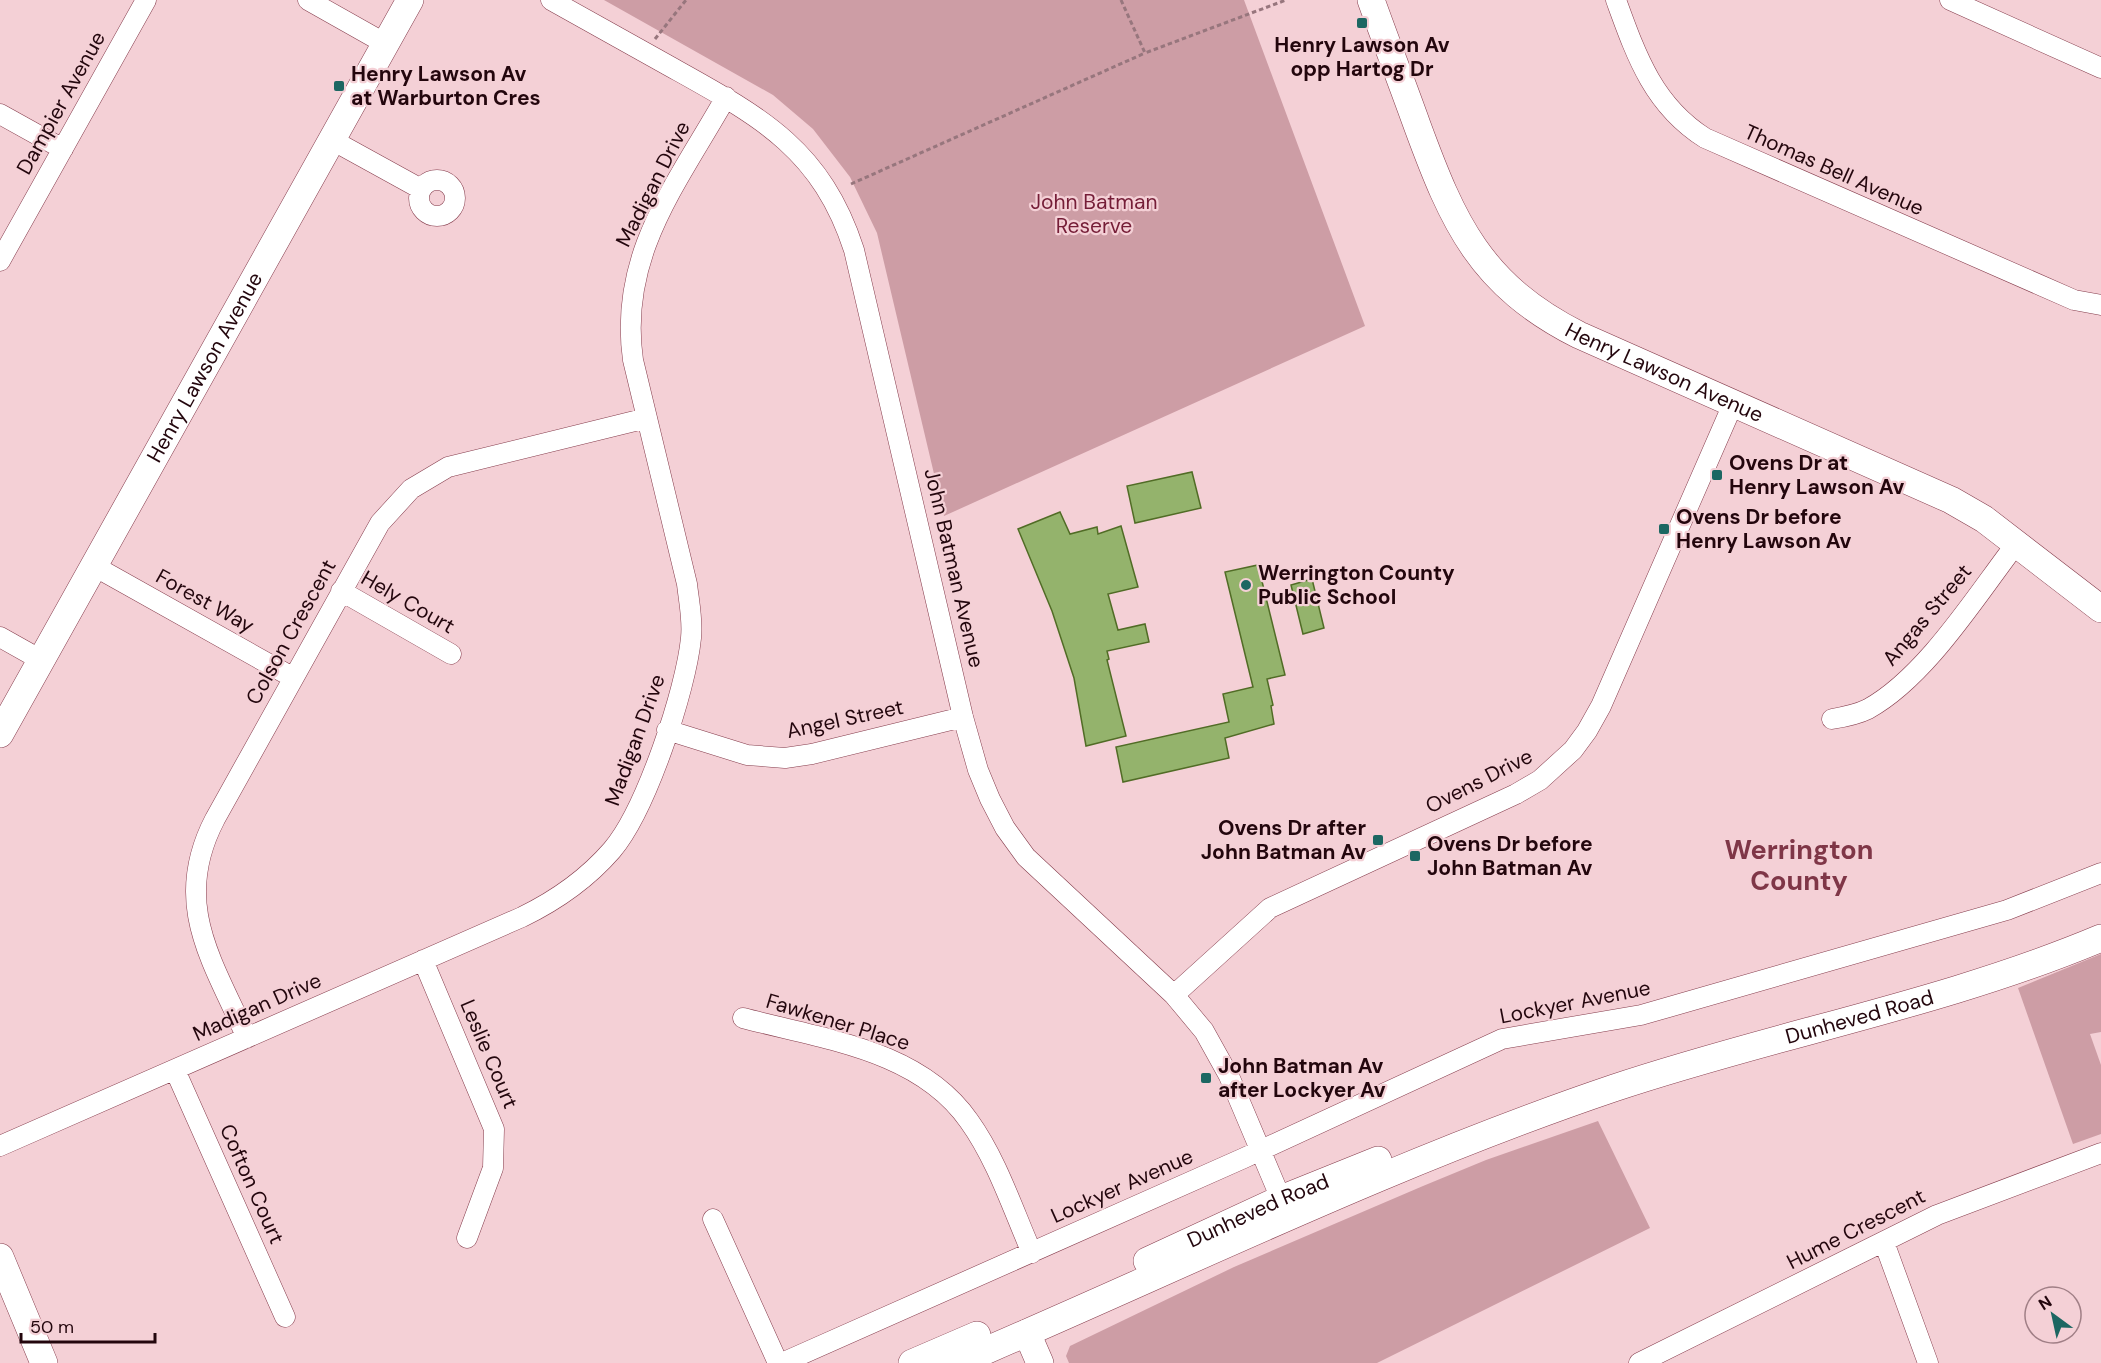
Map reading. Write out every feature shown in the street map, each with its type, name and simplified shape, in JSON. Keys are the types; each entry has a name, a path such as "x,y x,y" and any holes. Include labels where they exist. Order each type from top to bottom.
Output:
{"main road":[{"name":"Henry Lawson Avenue","path":"0,734 410,0"},
{"name":"Henry Lawson Avenue","path":"1371,0 1444,197 1468,242 1489,269 1522,300 1555,323 1940,494 1984,519 2101,609"},
{"name":"Dunheved Road","path":"957,1363 1332,1199 1466,1143 1614,1088 1990,979 2101,938"},
{"name":"Dunheved Road","path":"912,1363 1046,1306 1281,1199 1422,1142 1577,1092 1614,1088"},
{"path":"1253,1234 1281,1199 1332,1199"},
{"path":"0,1257 44,1363"},
{"path":"1027,1333 1046,1306"},
{"path":"994,1328 1027,1333"},
{"path":"1027,1333 1040,1363"}],"street":[{"name":"Dampier Avenue","path":"0,261 146,0"},
{"path":"308,0 386,44"},
{"name":"John Batman Avenue","path":"551,0 726,97 769,125 804,158 827,189 845,225 854,250 963,717 978,770 990,799 1020,850 1042,874 1174,995 1193,1016 1212,1044 1281,1199"},
{"name":"Thomas Bell Avenue","path":"1616,0 1640,64 1651,85 1674,114 1714,144 2074,300 2101,305"},
{"path":"1950,0 2101,68"},
{"name":"Madigan Drive","path":"0,1146 548,904 571,890 614,848 631,822 667,730 687,664 692,620 687,584 630,339 633,282 654,225 726,97"},
{"path":"0,114 63,149"},
{"path":"332,140 421,189"},
{"name":"Ovens Drive","path":"1174,995 1275,904 1516,794 1558,766 1587,731 1601,706 1733,404"},
{"name":"Colson Crescent","path":"247,1038 204,942 196,906 195,872 208,832 292,677 386,516 396,503 429,477 476,459 647,418"},
{"name":"Angas Street","path":"1832,719 1869,708 1914,673 2016,544"},
{"name":"Forest Way","path":"94,566 292,677"},
{"name":"Hely Court","path":"341,591 451,654"},
{"path":"0,637 41,660"},
{"name":"Angel Street","path":"667,730 747,755 784,758 812,754 963,717"},
{"name":"Lockyer Avenue","path":"780,1363 1032,1253 1502,1039 1641,1015 2007,910 2101,873"},
{"name":"Leslie Court","path":"423,960 494,1129 493,1168 467,1238"},
{"name":"Fawkener Place","path":"743,1018 875,1054 908,1067 937,1086 958,1107 978,1136 1032,1253"},
{"name":"Cofton Court","path":"175,1070 285,1317"},
{"name":"Hume Crescent","path":"1639,1363 1953,1208 2101,1154"},
{"path":"713,1219 780,1363"},
{"path":"1884,1242 1928,1363"}],"path":[{"path":"644,52 686,0"},
{"path":"1120,0 1145,53"},
{"path":"851,184 1145,53 1286,0"}],"green space":[{"name":"John Batman Reserve","path":"604,0 1244,0 1365,326 944,516 877,233 850,177 813,129 773,95"},
{"path":"2101,954 2101,1032 2090,1034 2101,1065 2101,1134 2073,1144 2018,988"},
{"path":"1598,1121 1650,1228 1377,1363 1069,1363 1066,1356 1070,1346 1234,1267 1486,1160"}],"building":[{"path":"1192,472 1201,508 1135,523 1127,486"},
{"path":"1060,512 1070,534 1097,527 1098,534 1121,526 1138,587 1108,594 1118,630 1145,624 1149,642 1107,651 1109,659 1107,660 1126,736 1086,746 1074,678 1052,611 1018,529"},
{"path":"1258,565 1285,675 1267,679 1273,705 1271,706 1274,724 1225,738 1229,758 1123,782 1116,747 1229,722 1223,694 1253,687 1225,572"},
{"path":"1312,579 1324,628 1303,634 1291,585"}],"place":[{"name":"Henry Lawson Av opp Hartog Dr","path":"1362,23"},
{"name":"Henry Lawson Av at Warburton Cres","path":"339,86"},
{"name":"Ovens Dr at Henry Lawson Av","path":"1717,475"},
{"name":"Ovens Dr before Henry Lawson Av","path":"1664,529"},
{"name":"Werrington County Public School","path":"1246,585"},
{"name":"Ovens Dr after John Batman Av","path":"1378,840"},
{"name":"Ovens Dr before John Batman Av","path":"1415,856"},
{"name":"John Batman Av after Lockyer Av","path":"1206,1078"}],"district":[{"name":"Werrington County","path":"1799,864"}]}
